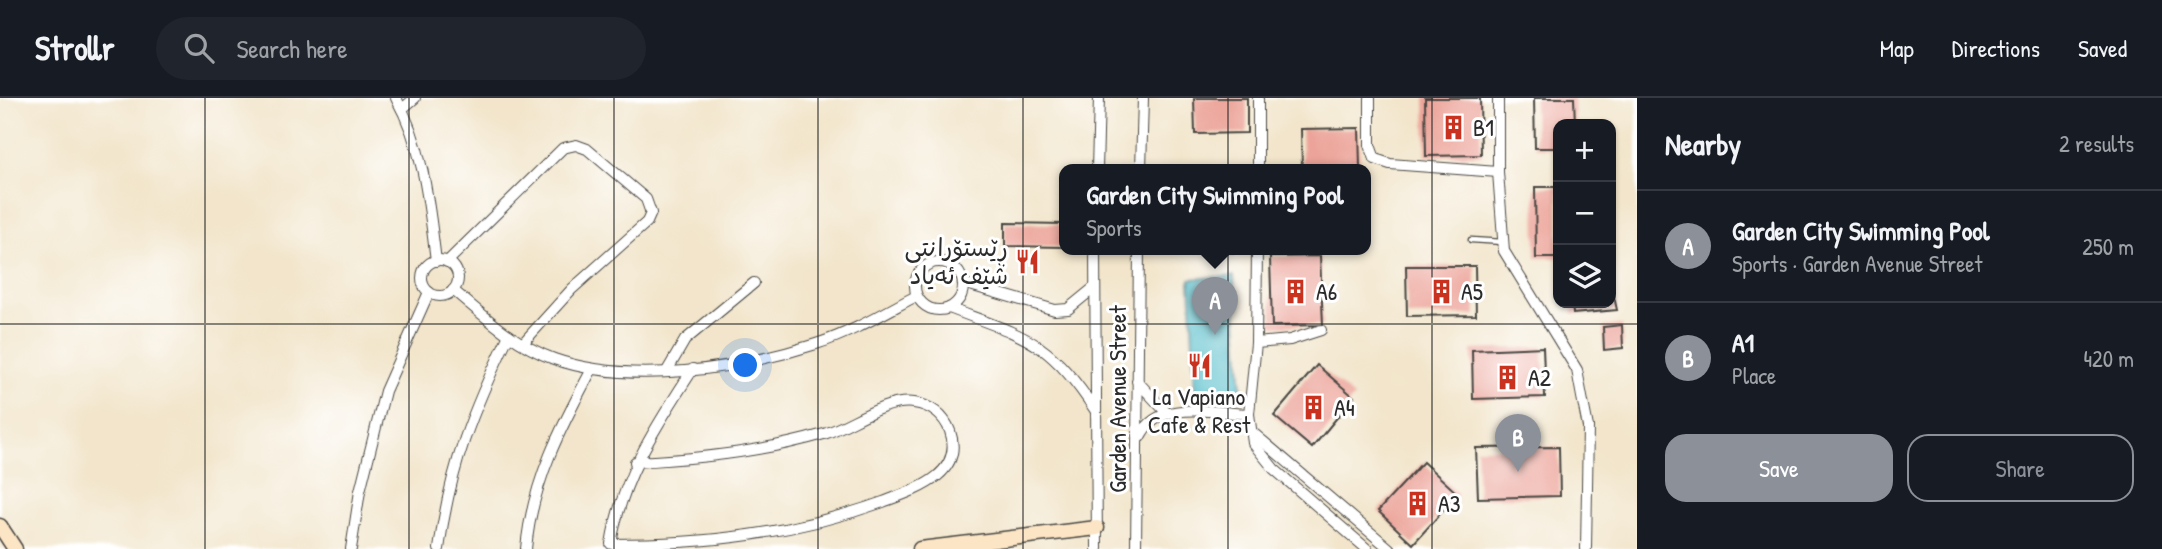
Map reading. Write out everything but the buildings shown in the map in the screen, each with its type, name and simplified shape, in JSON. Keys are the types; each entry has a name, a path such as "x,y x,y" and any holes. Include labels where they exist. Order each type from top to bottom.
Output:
{"street":[{"path":"396,98 422,165 441,262 457,274 453,290 443,296 429,292 424,286 423,274 429,264 441,262 563,148 576,145 587,149 646,199 651,209 648,222 592,270 523,343"},
{"path":"402,109 415,98"},
{"path":"1097,164 1099,98"},
{"path":"1141,164 1143,98"},
{"path":"1258,98 1258,164"},
{"path":"1370,98 1370,145 1375,159 1390,164 1498,172"},
{"path":"1498,98 1498,172 1504,251 1577,370 1588,427 1586,549"},
{"name":"Garden Avenue Street","path":"1095,255 1097,549"},
{"name":"Garden Avenue Street","path":"1136,549 1139,255"},
{"path":"1257,255 1256,343 1249,414 1253,443 1263,459 1367,549"},
{"path":"941,261 956,268 963,283 960,298 949,308 942,310 927,307 916,296 915,280 919,272 932,262 941,261"},
{"path":"667,371 685,340 754,283"},
{"path":"963,283 1055,310 1068,309 1095,287"},
{"path":"453,290 509,335 552,358 592,369 667,371 740,364 817,344 916,296"},
{"path":"351,549 360,491 385,391 429,292"},
{"path":"949,308 1040,345 1064,366 1095,410"},
{"path":"1256,343 1290,340 1321,330"},
{"path":"439,549 449,488 462,441 509,335"},
{"path":"526,549 534,502 546,459 592,369"},
{"path":"635,462 718,456 768,447 824,434 903,403 919,404 936,411 947,425 953,441 948,465 928,484 824,522 720,540 611,544 618,509 635,462 693,369"},
{"path":"1136,380 1165,411"},
{"path":"1138,440 1149,421 1165,411 1249,414"},
{"path":"1252,432 1360,522 1384,547"},
{"path":"0,526 15,549"},
{"path":"920,549 1097,528"}],"lane":[{"path":"1471,240 1504,242"}],"water":[{"path":"1234,276 1242,391 1195,391 1190,279"}],"place":[{"name":"B1","path":"1453,127"},
{"name":"ڕێستۆرانتی شێف ئەیاد","path":"1028,261"},
{"name":"A6","path":"1296,291"},
{"name":"A5","path":"1441,291"},
{"name":"Garden City Swimming Pool","path":"1215,335"},
{"name":"La Vapiano Cafe & Rest","path":"1199,365"},
{"name":"A2","path":"1508,377"},
{"name":"A4","path":"1314,407"},
{"name":"A1","path":"1518,472"},
{"name":"A3","path":"1418,503"}]}
